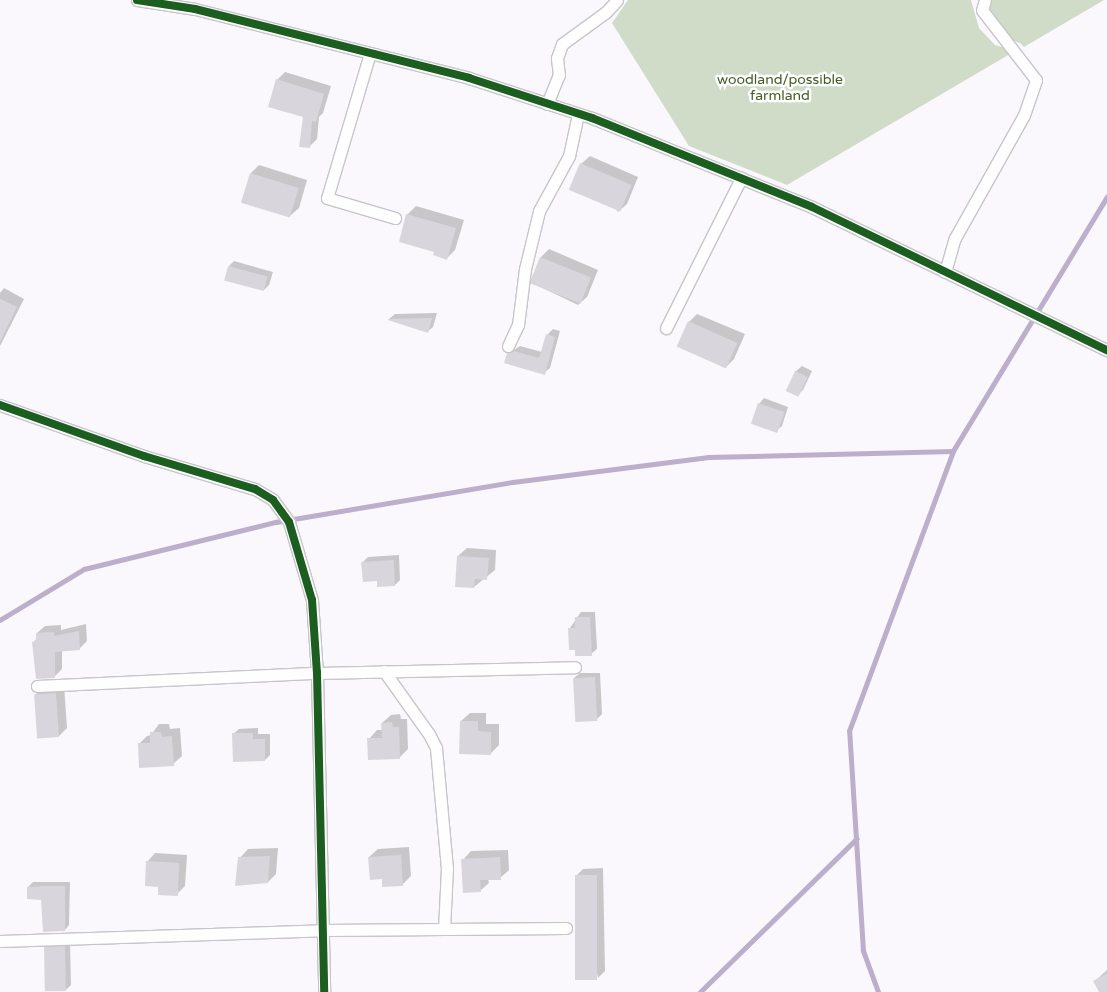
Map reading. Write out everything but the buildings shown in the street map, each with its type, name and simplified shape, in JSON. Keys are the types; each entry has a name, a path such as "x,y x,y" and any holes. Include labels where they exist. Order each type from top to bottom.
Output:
{"street":[{"path":"137,0 195,10 469,78 578,114 812,207 1107,350"},
{"path":"547,104 559,75 557,58 562,44 606,12 617,0"},
{"path":"946,272 955,238 1024,115 1036,80 982,10 985,0"},
{"path":"370,53 327,198 395,218"},
{"path":"508,346 518,325 525,269 539,212 569,156 578,114"},
{"path":"666,328 741,178"},
{"path":"0,405 144,456 256,489 273,500 289,522 312,600 318,673 324,992"},
{"path":"37,686 318,673 575,667"},
{"path":"384,671 429,734 436,748 447,868 444,929"},
{"path":"0,941 324,930 566,928"}],"green space":[{"name":"woodland/possible farmland","path":"628,0 971,0 979,28 995,45 1015,51 787,185 689,146 612,23"},
{"path":"981,0 1104,0 1024,47 1020,43 1000,36"}],"waterway":[{"path":"878,992 863,951 849,731 953,451 1107,197"},
{"path":"0,620 84,569 276,522 513,482 708,457 953,451"},
{"path":"700,992 856,839"}],"cycle path":[{"path":"137,0 195,9 469,78 592,118 812,207 1107,350"},
{"path":"0,405 144,456 255,489 273,500 289,522 312,600 317,673 324,992"}]}
